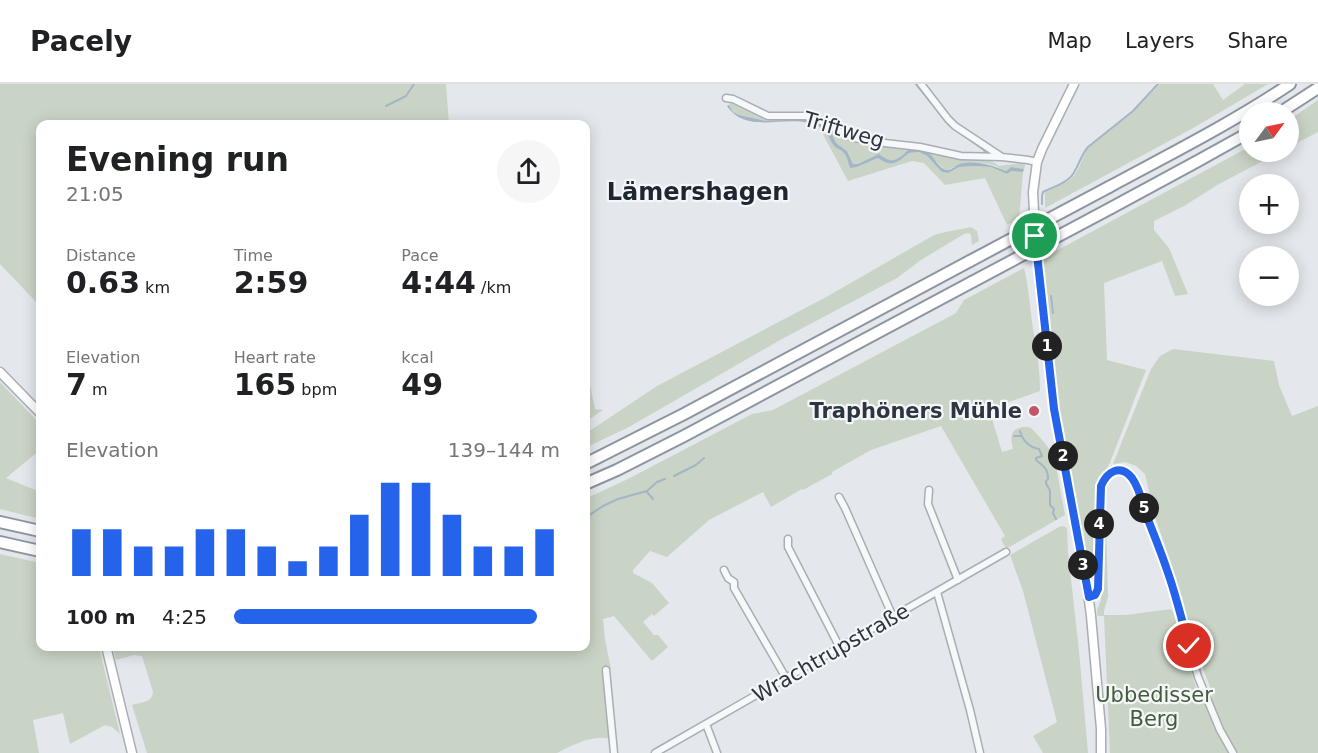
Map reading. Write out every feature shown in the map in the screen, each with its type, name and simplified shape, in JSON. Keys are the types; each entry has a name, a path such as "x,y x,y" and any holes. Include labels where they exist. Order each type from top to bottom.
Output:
{"highway":[{"path":"590,461 684,414 1210,133 1290,84"},
{"path":"1296,102 1318,88"},
{"path":"590,482 684,436 1239,138"},
{"path":"0,522 36,530"},
{"path":"0,542 36,550"}],"main road":[{"path":"1074,84 1038,162 1033,192 1035,236 1050,378 1089,597 1097,677 1101,753"},
{"path":"0,372 36,409"},
{"path":"107,651 132,753"}],"street":[{"name":"Triftweg","path":"921,84 955,126 1002,158"},
{"name":"Triftweg","path":"726,98 733,99 768,116 805,116 867,141 920,147 961,156 1038,162"},
{"path":"1089,597 1095,595 1098,589 1101,486 1105,477 1111,472 1123,471 1137,487 1168,573 1198,677 1220,730 1233,753"},
{"path":"929,490 928,504 958,579"},
{"path":"839,497 893,617"},
{"path":"788,539 788,547 840,648"},
{"name":"Wrachtrupstraße","path":"656,753 1006,552"},
{"path":"724,570 728,578 736,581 734,588 786,678"},
{"path":"937,592 980,753"},
{"path":"606,670 614,753"},
{"path":"706,724 717,753"}],"green space":[{"path":"0,84 446,84 449,120 36,120 36,302 0,264"},
{"path":"1160,84 1213,84 1223,100 1245,84 1268,84 1195,127 1045,208 1045,192 1072,177 1089,147 1134,111"},
{"path":"1318,100 1318,132 1299,142 1299,113"},
{"path":"730,102 767,118 803,118 817,121 846,137 990,160 999,166 1022,163 1025,165 1024,169 1011,167 1006,171 987,163 975,163 948,170 944,169 929,154 908,150 895,160 888,160 879,155 853,164 847,151 836,143 830,130 807,119 766,121 739,115 733,112 729,105"},
{"path":"819,127 827,131 833,145 845,153 850,167 857,167 878,158 887,163 894,163 909,153 919,152 927,156 942,172 948,173 959,167 974,166 991,167 1007,174 1011,170 1023,172 1019,219 1007,225 985,178 945,185 924,163 912,161 848,181"},
{"path":"1239,152 1239,162 1261,162 1154,221 1154,230 1169,248 1188,294 1175,296 1162,261 1104,283 1107,360 1146,370 1109,465 1100,481 1096,499 1095,585 1093,586 1057,400 1043,258"},
{"path":"971,227 977,231 979,241 972,245 971,235 964,234 921,260 897,278 782,339 629,427 590,446 590,431 657,386 828,296 934,235"},
{"path":"1024,268 1038,360 1040,391 989,409 1002,452 1013,449 1012,434 1016,429 1024,427 1031,428 1050,450 1053,450 1065,515 1006,549 1001,539 1005,536 941,426 871,450 771,507 763,492 709,520 667,557 650,551 633,570 633,573 652,583 669,603 643,622 668,647 652,661 614,616 603,619 611,669 608,671 610,739 590,739 557,753 147,753 132,705 148,700 153,692 142,656 134,655 116,660 114,651 590,651 590,497 752,414 773,410 956,313 964,300"},
{"name":"Ubbedisser Berg","path":"1173,349 1274,361 1279,385 1292,416 1318,406 1318,753 1110,753 1104,616 1097,614 1102,588 1102,502 1105,483 1108,597 1104,615 1126,615 1171,609 1201,702 1213,695 1199,658 1155,517 1145,474 1136,466 1125,462 1113,464 1151,369 1160,356"},
{"path":"0,382 36,420 36,453 6,478 36,490 36,518 0,509"},
{"path":"590,386 595,409 603,410 590,419"},
{"path":"1063,526 1067,528 1088,753 1043,753 1033,736 1057,722 1023,591 1010,555"},
{"path":"0,554 36,562 36,651 100,651 120,734 112,727 105,725 70,744 63,713 33,720 39,753 0,753"}],"water":[{"path":"729,105 733,112 739,115 766,121 807,119 820,124 830,130 836,143 847,151 853,164 879,154 895,160 908,150 917,150 931,155 945,170 960,164 973,163 989,165 1006,171 1011,167 1024,169 1023,172 1011,171 1007,174 991,167 974,166 959,167 948,173 942,172 927,156 919,152 909,153 894,163 887,163 878,158 850,168 844,153 834,146 824,130 813,124 748,121 736,116 727,106"}],"waterway":[{"path":"386,106 406,96 414,84"},
{"path":"916,84 949,125 985,153"},
{"path":"1042,204 1043,192 1070,177 1088,147 1133,111 1158,84"},
{"path":"1051,296 1053,313"},
{"path":"1020,431 1025,441 1039,449 1042,456 1036,460 1047,472 1046,483 1050,491 1050,505 1054,509 1056,519"},
{"path":"1014,436 1022,436"},
{"path":"674,476 696,465 704,458"},
{"path":"590,515 618,499 647,491 657,482 665,479"},
{"path":"647,492 653,499"}],"place":[{"name":"Traphöners Mühle","path":"1034,411"}],"district":[{"name":"Lämershagen","path":"698,192"}],"route":[{"path":"1035,236 1054,409 1089,597 1095,595 1098,589 1101,486 1105,477 1111,472 1123,471 1134,480 1137,487 1168,573 1189,646"}]}
